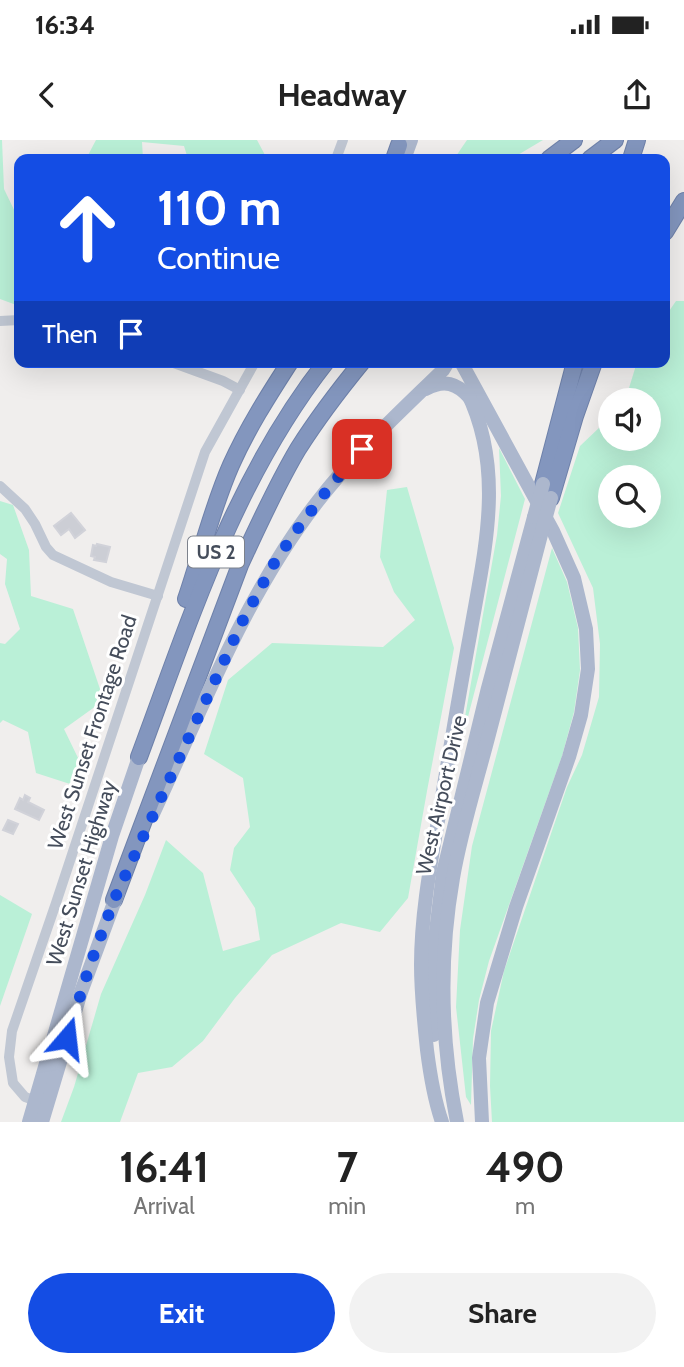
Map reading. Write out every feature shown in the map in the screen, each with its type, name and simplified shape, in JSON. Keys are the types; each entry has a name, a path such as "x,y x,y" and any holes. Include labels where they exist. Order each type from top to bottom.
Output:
{"highway":[{"path":"556,154 574,140"},
{"path":"597,154 615,140"},
{"path":"670,224 684,201"},
{"path":"139,757 173,640 225,480 255,418 286,368"},
{"name":"US 2","path":"139,757 200,591 235,510 282,426 322,368"},
{"name":"US 2","path":"114,900 240,565 259,523 299,449 357,368"},
{"path":"547,491 574,368"},
{"path":"547,491 592,368"}],"main road":[{"name":"West Sunset Highway","path":"29,1122 41,1103 114,900 242,622 273,565 337,478 368,443 445,368"},
{"path":"444,1122 438,1110 429,1067 423,1017 421,964 424,919 488,524 490,497 488,460 481,427 470,398 453,368"},
{"path":"464,368 553,531 574,578 586,629 588,669 581,715 569,757 512,919 487,1003 479,1058 482,1122"},
{"path":"419,394 435,384 444,383 460,388 470,398"},
{"name":"West Airport Drive","path":"444,1122 433,1020 433,948 439,897 460,799 534,517 547,491"},
{"name":"West Airport Drive","path":"457,1122 444,1012 444,962 450,893 469,807 542,531 547,491"},
{"name":"West Sunset Highway","path":"42,1122 41,1103 111,836 139,757"}],"street":[{"path":"188,368 240,390"},
{"name":"West Sunset Frontage Road","path":"41,1103 25,1097 13,1083 9,1057 12,1031 57,903 205,452 252,368"},
{"path":"0,486 25,509 53,555 111,582 158,596"}],"green space":[{"path":"2,140 4,189 14,210 14,304 0,299"},
{"path":"96,140 257,140 264,154 186,154 184,146 142,142 143,154 89,154"},
{"path":"467,140 543,140 519,154 457,154"},
{"path":"676,301 684,301 684,1122 492,1122 491,1031 504,971 567,787 582,755 599,697 600,644 593,588 558,513 580,446 598,429 598,451 661,451 661,388 629,388 635,368 670,368 670,310"},
{"path":"499,448 525,499 459,751 497,535 501,496"},
{"path":"407,487 454,648 408,898 380,932 341,923 272,955 203,1041 172,1067 138,1073 120,1122 61,1122 101,994 166,840 203,873 223,951 260,940 255,908 230,870 234,848 250,827 243,778 204,754 228,680 272,643 383,647 415,620 394,592 380,557 387,490"},
{"path":"0,501 13,505 29,550 31,596 73,609 100,689 96,706 64,729 79,760 70,784 36,773 28,732 3,720 0,723 0,643 5,644 20,629 5,584 7,559 0,554"},
{"path":"552,548 567,582 578,628 580,670 574,712 562,756 489,961 473,1039 471,1105 466,1097 456,1007 460,930 472,846"},
{"path":"0,895 32,914 0,1006"}],"building":[{"path":"71,513 85,530 75,538 69,529 61,535 54,526"},
{"path":"93,545 110,547 106,562 94,560 95,557 91,556"},
{"path":"25,795 30,798 28,802 44,810 39,820 15,809 20,798 23,800"},
{"path":"8,820 18,824 13,834 3,830"}],"route":[{"path":"67,1038 114,900 242,622 273,565 296,531 362,449"}]}
